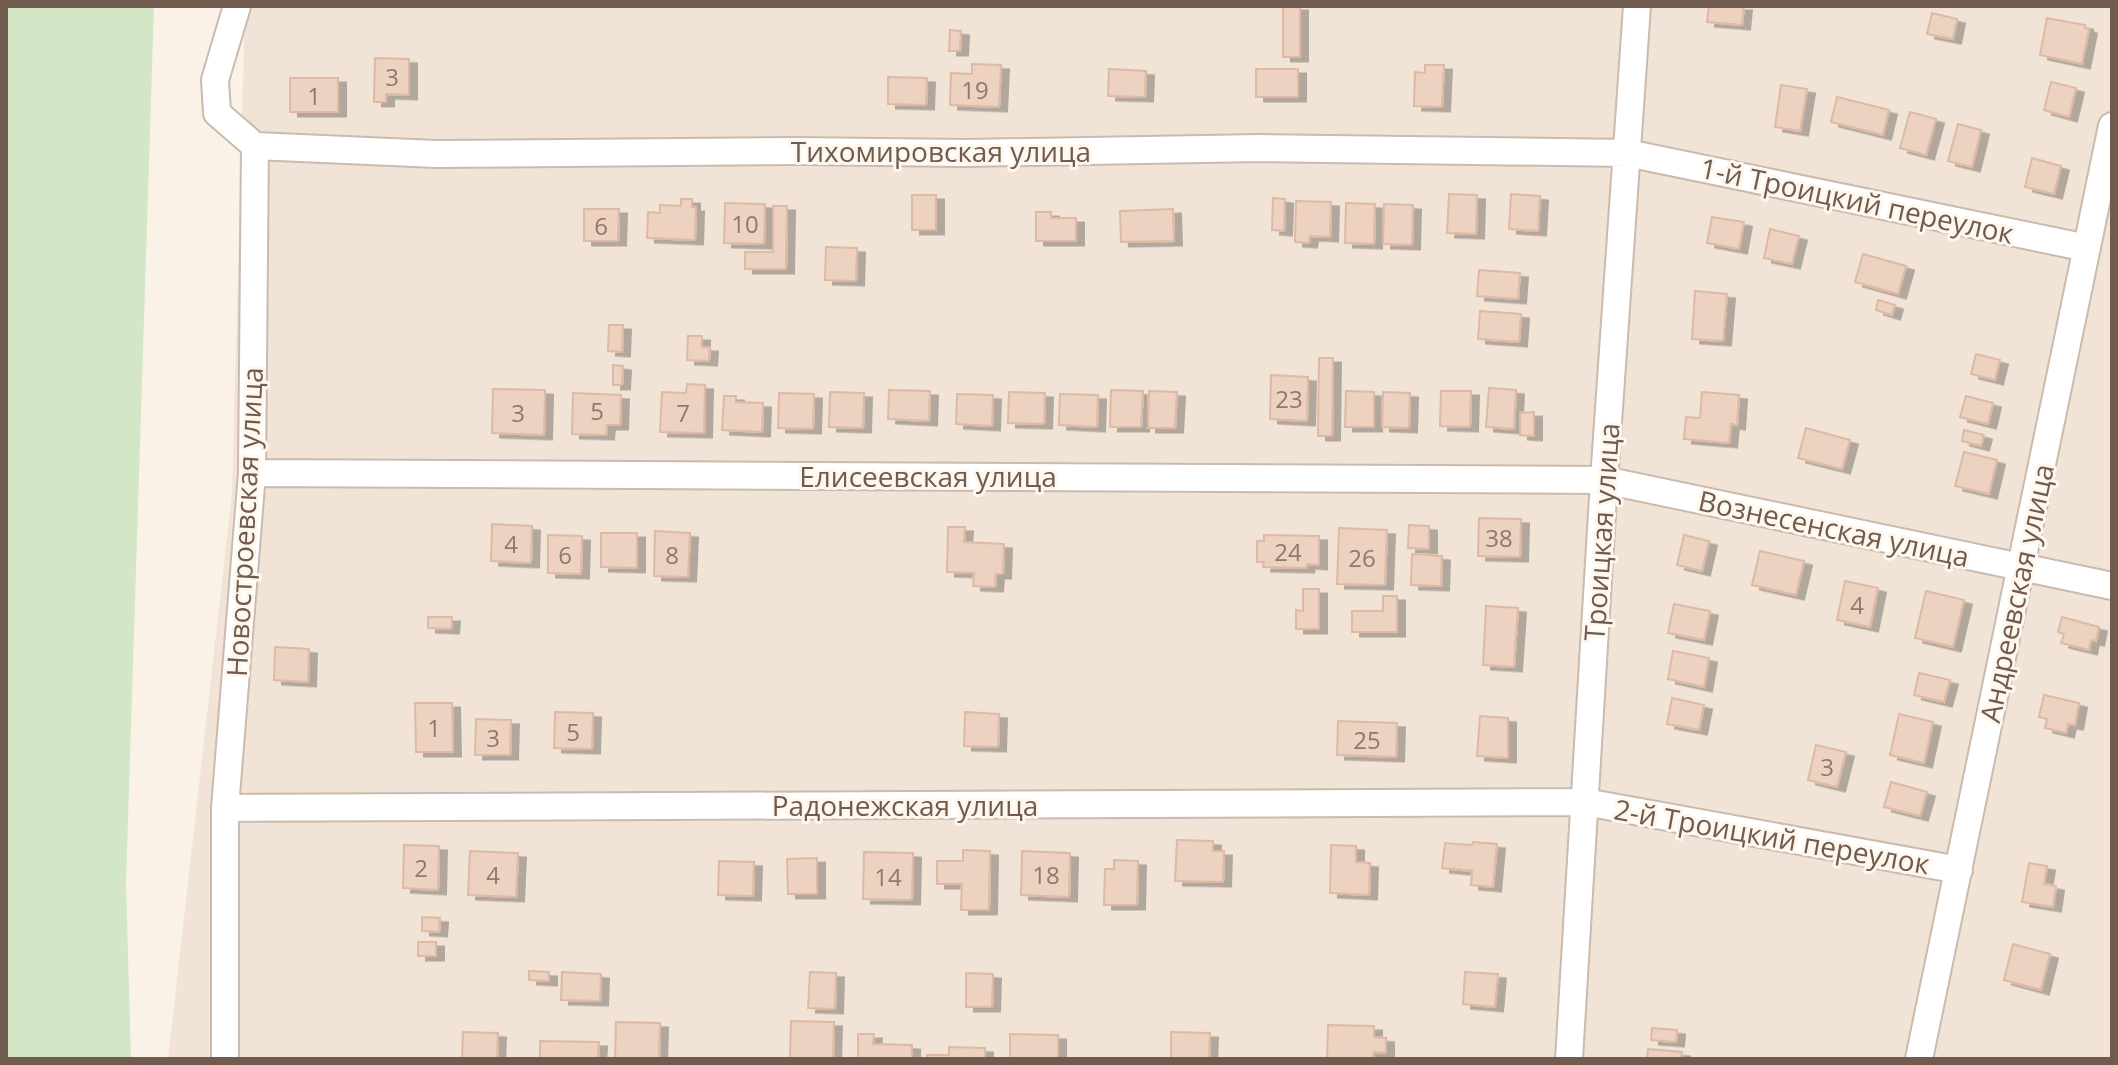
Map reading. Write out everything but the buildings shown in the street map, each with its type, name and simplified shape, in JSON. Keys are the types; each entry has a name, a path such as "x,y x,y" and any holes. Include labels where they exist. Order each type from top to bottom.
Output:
{"street":[{"path":"237,6 215,80 217,113 255,146"},
{"name":"Троицкая улица","path":"1569,1059 1637,6"},
{"name":"Андреевская улица","path":"1919,1059 2112,126"},
{"name":"Тихомировская улица","path":"255,146 436,154 965,153 1260,148 1627,153"},
{"name":"Новостроевская улица","path":"225,1059 225,808 252,473 255,146"},
{"name":"1-й Троицкий переулок","path":"1627,153 2087,248"},
{"name":"Елисеевская улица","path":"252,473 1604,480"},
{"name":"Вознесенская улица","path":"1604,480 2112,586"},
{"name":"Радонежская улица","path":"225,808 1585,802"},
{"name":"2-й Троицкий переулок","path":"1585,802 1959,870"}],"shaded area":[{"path":"245,6 2112,6 2112,1059 168,1059 232,493"}],"green space":[{"path":"6,6 154,6 126,882 131,1059 6,1059"}]}
